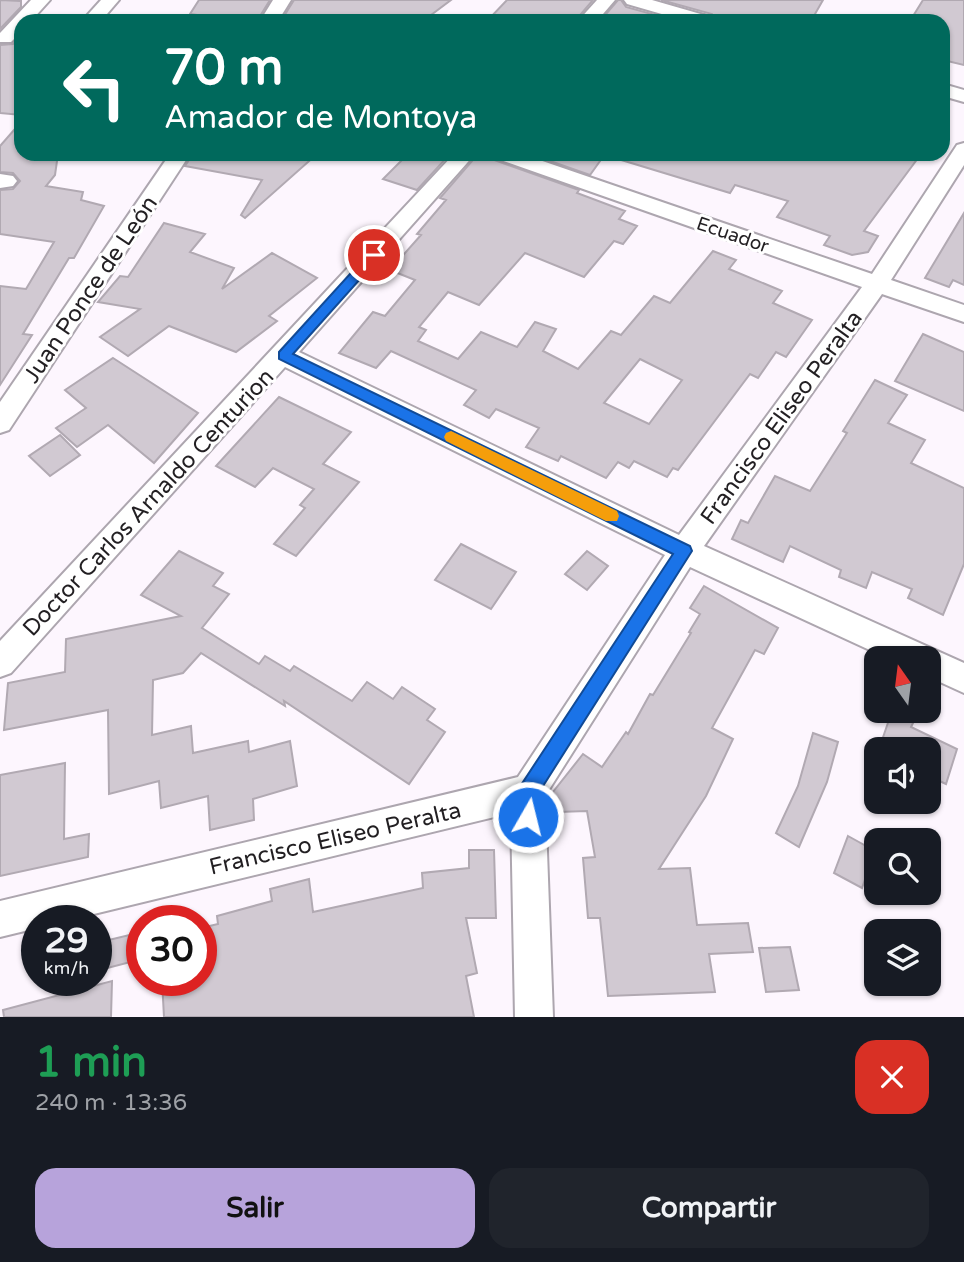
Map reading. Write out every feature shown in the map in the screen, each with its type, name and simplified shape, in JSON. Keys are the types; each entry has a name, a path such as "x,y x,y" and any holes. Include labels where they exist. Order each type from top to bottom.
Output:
{"street":[{"path":"29,14 41,0"},
{"path":"97,14 110,0"},
{"path":"593,14 606,0"},
{"path":"632,0 681,14"},
{"name":"Francisco Eliseo Peralta","path":"0,919 528,792 684,551 877,284 964,149"},
{"name":"Juan Ponce de León","path":"0,423 175,161"},
{"name":"Doctor Carlos Arnaldo Centurion","path":"0,663 459,161"},
{"name":"Ecuador","path":"522,161 964,314"},
{"path":"284,355 684,551 894,646"},
{"path":"942,668 964,678"},
{"path":"528,792 534,1017"}],"building":[{"path":"0,0 21,1 21,7 0,29"},
{"path":"199,0 270,0 261,14 190,14"},
{"path":"294,0 451,0 432,14 285,14"},
{"path":"507,0 593,0 581,14 494,14"},
{"path":"621,0 626,7 652,14 606,14"},
{"path":"661,0 823,0 815,14 712,14"},
{"path":"923,0 964,0 964,65 950,62 950,14 914,14"},
{"path":"13,44 14,114 0,113 0,45"},
{"path":"14,130 14,161 57,161 55,175 46,186 83,192 81,200 104,206 74,258 69,258 23,334 32,335 0,385 0,286 26,289 54,242 0,234 0,190 13,189 20,181 13,173 0,172 0,146"},
{"path":"188,161 309,161 245,218 241,215 262,180 185,166"},
{"path":"401,161 444,161 417,190 383,179"},
{"path":"472,161 497,161 579,190 577,193 625,211 619,219 637,226 623,244 614,241 584,277 525,253 479,305 448,292 419,327 426,330 418,341 458,359 481,332 517,347 535,322 556,329 543,351 578,369 611,331 621,335 654,296 670,303 713,251 736,260 729,269 782,291 773,303 812,320 786,357 776,352 758,378 750,374 678,470 673,468 667,477 634,461 629,468 618,462 606,478 561,456 558,461 526,447 539,428 496,409 489,418 464,405 476,390 391,351 376,368 339,353 373,312 385,316 415,280 390,270 421,235 417,234 446,200 440,198","holes":["640,359 682,380 649,424 604,403"]},
{"path":"550,161 600,161 590,175"},
{"path":"625,161 916,161 864,231 878,236 868,252 852,255 824,245 830,236 777,217 788,201 735,185 730,193"},
{"path":"964,213 964,285 953,280 949,287 925,278"},
{"path":"164,223 205,234 190,252 234,268 222,289 272,253 317,278 269,316 277,321 236,352 169,326 128,356 100,337 140,309 98,302 120,276 128,277"},
{"path":"923,334 964,352 964,411 895,381"},
{"path":"113,358 198,413 154,463 108,425 77,447 56,428 86,408 65,390"},
{"path":"875,380 907,395 888,423 925,440 911,463 964,488 964,564 943,615 908,598 912,589 872,572 866,588 839,577 841,570 790,546 783,562 732,539 741,520 748,523 775,476 810,491 847,433 843,431"},
{"path":"279,397 351,432 323,464 359,482 296,556 274,544 305,508 300,505 314,489 273,468 255,487 216,466"},
{"path":"60,435 80,455 50,476 29,456"},
{"path":"461,544 516,572 491,609 435,580"},
{"path":"179,551 223,573 213,586 229,594 202,628 259,664 265,656 290,671 294,666 352,701 367,682 393,699 402,687 435,709 427,720 445,732 409,784 284,701 285,706 201,653 183,673 153,680 152,735 191,726 193,753 248,741 249,752 290,741 297,786 253,799 254,820 210,830 208,796 161,808 159,781 109,794 108,710 4,730 8,683 65,672 66,639 181,616 141,595"},
{"path":"587,551 608,566 587,590 565,574"},
{"path":"704,586 778,628 764,654 755,650 712,728 733,739 706,796 659,869 690,868 697,925 748,923 753,952 709,954 715,992 608,996 600,918 588,918 583,858 595,857 587,811 558,812 553,792 583,754 602,767 626,732 628,734 650,694 653,695 691,633 689,632 700,614 690,608"},
{"path":"888,723 913,723 911,727 932,737 883,737"},
{"path":"813,733 838,742 827,782 799,847 776,833 798,786"},
{"path":"941,741 957,749 946,784 941,782"},
{"path":"65,763 64,839 89,834 88,857 0,876 0,775"},
{"path":"848,836 864,845 862,888 834,873"},
{"path":"469,850 494,850 496,918 466,918 477,973 466,976 474,1017 164,1017 163,996 217,996 217,916 272,901 270,889 309,879 313,912 423,888 422,873 469,868"},
{"path":"126,936 126,963 112,967 112,939"},
{"path":"790,947 799,990 766,992 759,948"},
{"path":"56,996 112,996 111,1017 4,1017 3,1010"}],"slow traffic":[{"path":"451,437 611,516"}],"route":[{"path":"374,255 284,355 684,551 528,792 528,817"}]}
